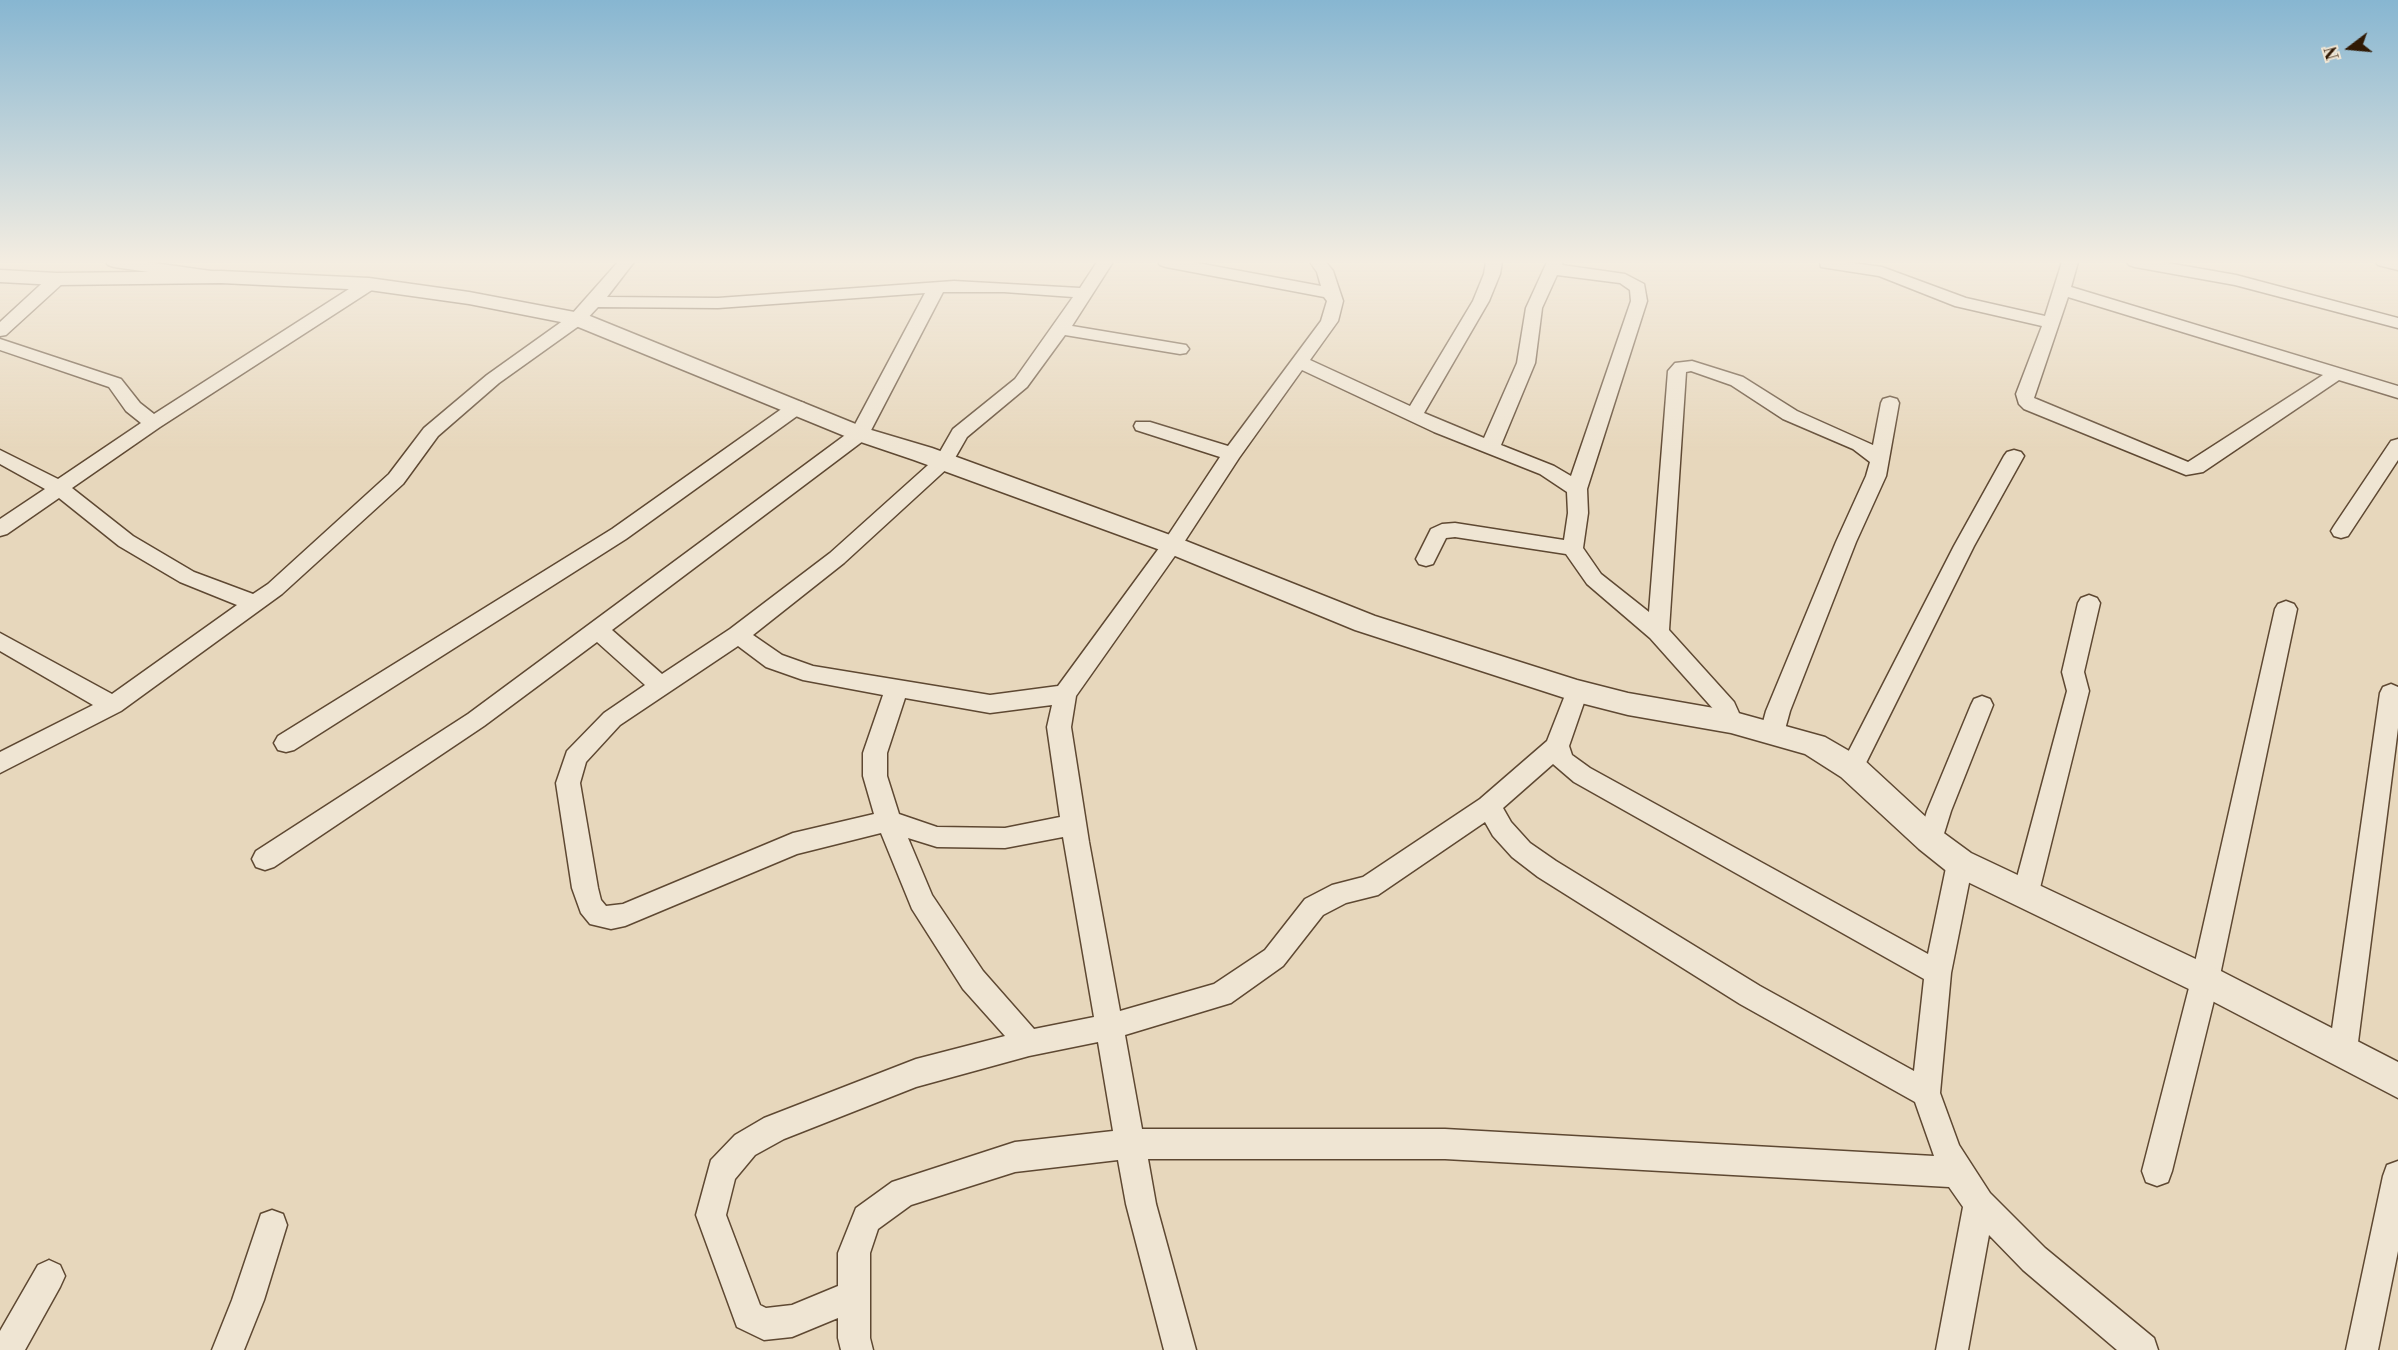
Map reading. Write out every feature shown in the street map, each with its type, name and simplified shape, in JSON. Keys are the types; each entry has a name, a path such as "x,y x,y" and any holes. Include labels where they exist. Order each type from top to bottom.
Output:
{"street":[{"path":"0,529 153,423 305,325"},
{"path":"0,763 113,705 290,577 396,478 431,432 494,379 565,325"},
{"path":"618,325 860,434 944,461 1172,545 1365,623 1577,691 1628,704 1731,722 1814,745 1852,768 1930,840 1960,863 2205,980 2343,1050 2398,1081"},
{"path":"265,859 476,720 860,434 917,325"},
{"path":"1063,325 1021,382 960,433 944,461 837,558 738,635 612,719 575,758 570,769 568,783 585,888 590,905 599,916 611,918 625,915 793,844 888,821 937,837 1005,838 1074,824"},
{"path":"1180,1350 1141,1204 1059,727 1065,694 1172,545 1232,454 1326,325"},
{"path":"1413,415 1467,325"},
{"path":"1490,447 1526,363 1532,325"},
{"path":"1631,325 1577,489 1578,513 1573,548 1594,579 1658,632 1726,708 1731,722"},
{"path":"2051,325 2025,394 2025,400 2031,405 2186,469 2203,465 2336,374"},
{"path":"2177,325 2398,392"},
{"path":"1061,329 1179,349"},
{"path":"0,344 115,383 133,407 153,423"},
{"path":"1300,362 1413,415 1547,470 1577,489"},
{"path":"1658,632 1677,371 1681,367 1692,366 1737,381 1790,415 1860,445 1880,460"},
{"path":"1772,733 1838,563 1876,476 1890,403"},
{"path":"286,743 619,534 797,407"},
{"path":"1143,426 1232,454"},
{"path":"2341,531 2398,445"},
{"path":"0,456 59,488 126,541 188,578 248,601 257,602"},
{"path":"1852,768 1964,546 2014,456"},
{"path":"1426,559 1438,534 1442,531 1455,530 1573,548"},
{"path":"2025,896 2078,691 2073,672 2089,603"},
{"path":"2157,1171 2205,980 2286,609"},
{"path":"598,630 660,685"},
{"path":"738,635 774,660 811,674 990,705 1065,694"},
{"path":"0,641 113,705"},
{"path":"897,688 884,723 874,763 877,786 888,821 921,901 973,980 1029,1043"},
{"path":"854,1295 792,1321 764,1324 748,1316 711,1215 722,1171 745,1145 774,1128 916,1073 1029,1043 1109,1027 1221,993 1274,958 1314,907 1341,893 1369,887 1489,806 1557,746 1577,691"},
{"path":"2343,1050 2391,693"},
{"path":"1930,840 1939,811 1982,705"},
{"path":"1557,746 1563,761 1582,775 1938,973"},
{"path":"1489,806 1502,829 1521,850 1547,869 1750,995 1926,1093"},
{"path":"1960,863 1938,973 1926,1093 1957,1172 1979,1204 2034,1259 2142,1350"},
{"path":"857,1350 854,1338 854,1253 867,1219 903,1194 1014,1157 1130,1144 1445,1144 1957,1172"},
{"path":"2362,1350 2398,1176"},
{"path":"1952,1350 1979,1204"},
{"path":"228,1350 248,1300 272,1225"},
{"path":"8,1350 49,1276"}]}
